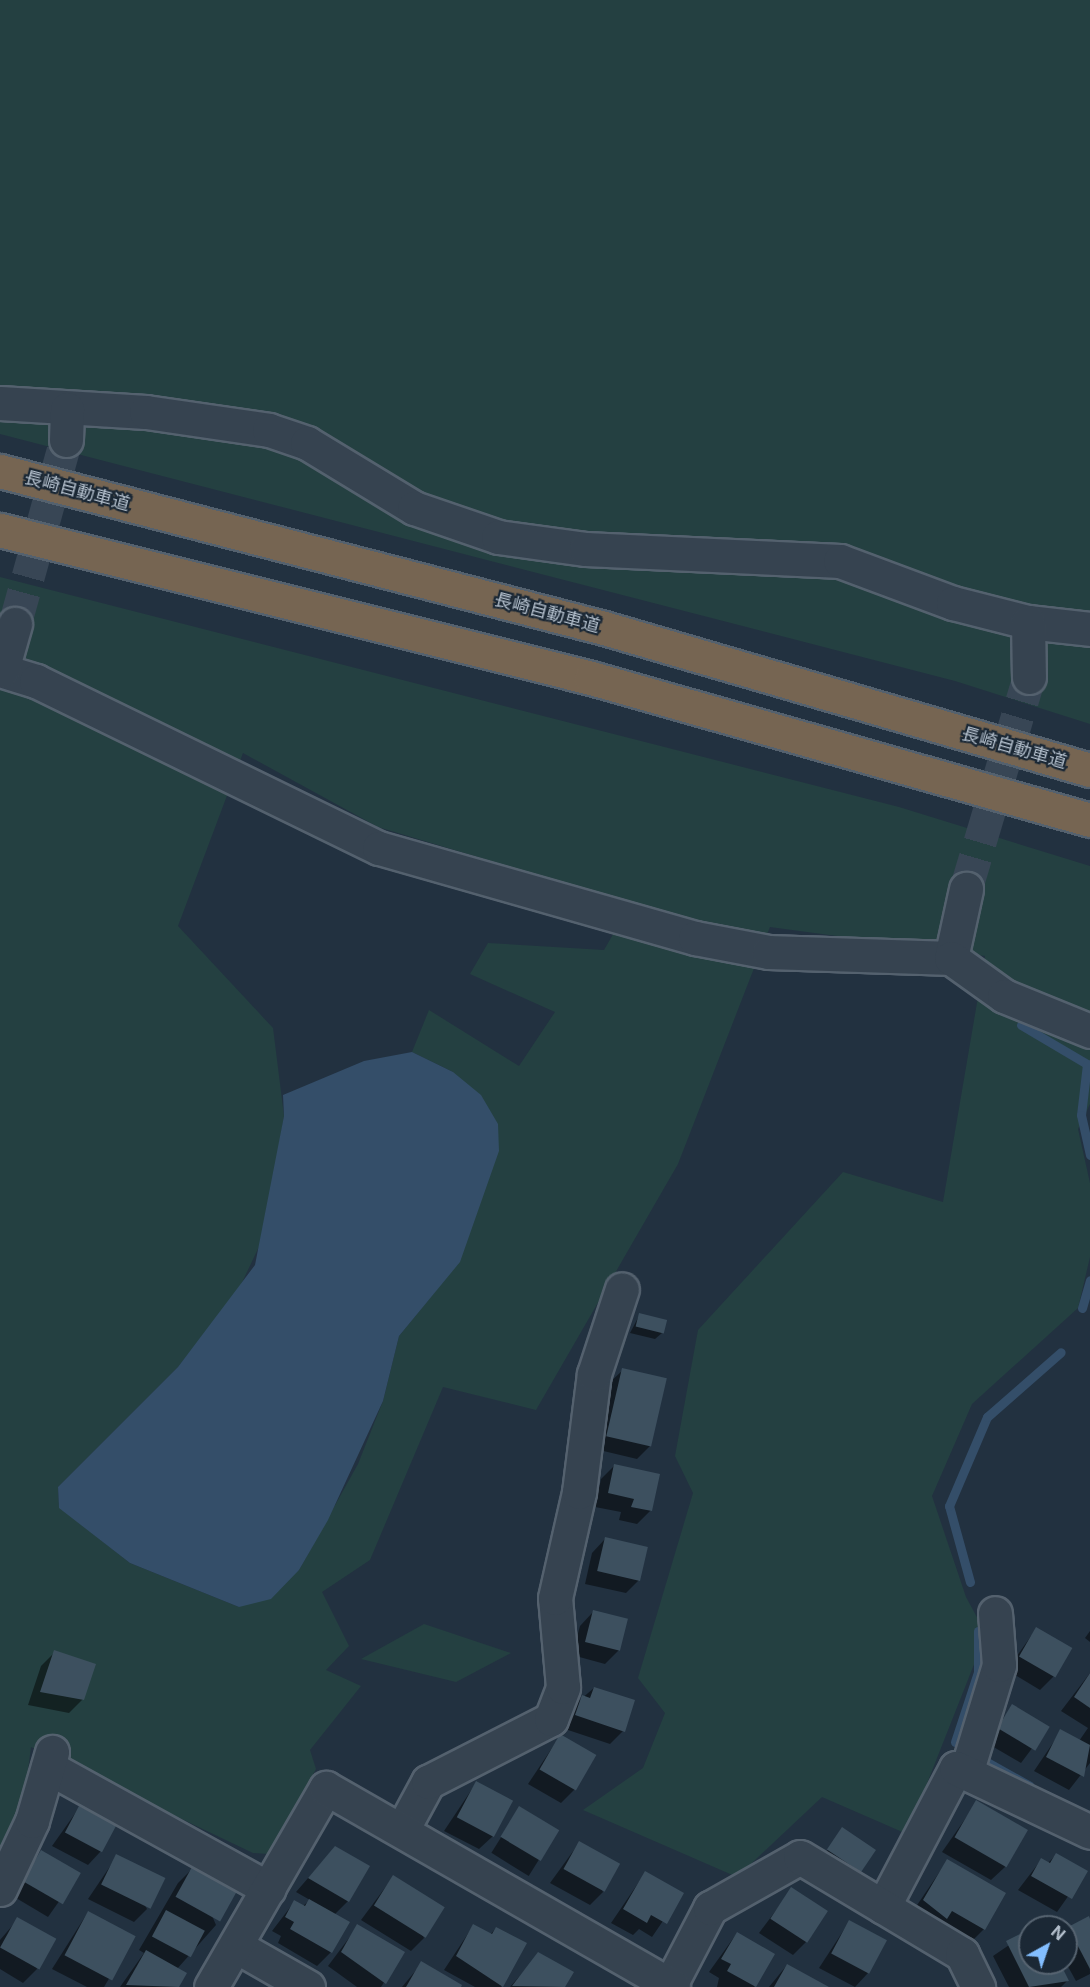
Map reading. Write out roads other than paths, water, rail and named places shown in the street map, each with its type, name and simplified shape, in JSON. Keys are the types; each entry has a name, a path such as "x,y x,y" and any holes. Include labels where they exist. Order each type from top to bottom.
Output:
{"highway":[{"name":"長崎自動車道","path":"0,471 604,628 1090,770"},
{"path":"0,530 591,678 1090,820"}],"street":[{"path":"0,403 67,424 146,412 269,430 307,443 414,508 498,537 586,549 840,561 952,603 1028,622 1090,629"},
{"path":"1028,622 1029,677"},
{"path":"15,624 1,670 379,848 445,869 696,938 758,950 951,958 1004,996 1090,1031"},
{"path":"951,958 966,889"},
{"path":"402,1830 428,1782 551,1719 562,1687 555,1598 579,1492 594,1374 622,1289"},
{"path":"966,1773 999,1665 995,1613"},
{"path":"0,1889 32,1821 50,1759 269,1889"},
{"path":"883,1906 956,1768 1090,1832"},
{"path":"211,1987 326,1788 671,1986 710,1908 800,1857 962,1954 978,1987"},
{"path":"236,1946 308,1987"}],"water":[{"path":"412,1052 453,1072 481,1095 498,1124 499,1151 460,1262 399,1336 383,1401 328,1520 299,1570 271,1599 239,1607 130,1563 59,1508 58,1487 178,1367 255,1265 284,1116 283,1095 364,1061"}],"waterway":[{"path":"1021,1025 1087,1064 1081,1115 1090,1155"},
{"path":"1082,1308 1090,1280"},
{"path":"970,1582 949,1506 987,1417 1061,1352"},
{"path":"955,1742 978,1672 978,1631"},
{"path":"985,1761 1030,1786"}],"tunnel":[{"path":"15,624 66,440"},
{"path":"966,889 1029,677"}]}
